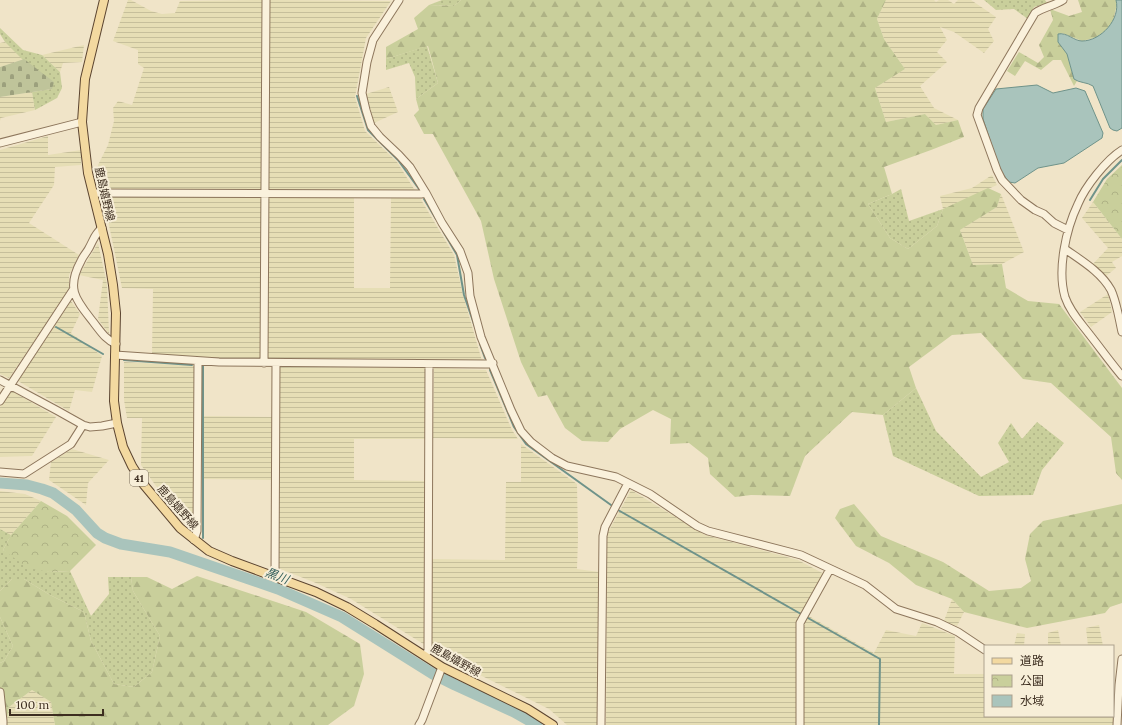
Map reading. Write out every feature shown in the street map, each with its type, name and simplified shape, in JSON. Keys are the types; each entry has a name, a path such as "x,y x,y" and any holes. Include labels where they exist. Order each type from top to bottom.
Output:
{"main road":[{"name":"鹿島嬉野線","path":"104,0 85,79 82,122 87,166 108,254 116,313 114,401 117,423 126,453 132,466 144,485 180,528 209,551 316,592 347,607 442,667 528,709 553,725"}],"street":[{"path":"264,363 266,0"},
{"path":"399,0 372,40 362,93 366,110 372,126 380,138 399,154 410,167 460,251 468,273 470,296 481,337 521,431 531,442 552,458 567,466 616,477 650,494 697,526 708,531 791,552 830,569 865,585 896,609 937,622 958,632 984,649"},
{"path":"1063,0 1040,9 1035,13 979,108 977,115 996,170 1002,180 1021,200 1035,210 1044,214 1054,223 1068,230"},
{"path":"0,143 82,122"},
{"path":"1121,153 1096,175 1078,203 1068,230 1062,279 1065,297 1072,312 1122,376"},
{"path":"94,193 426,193"},
{"path":"102,228 95,234 80,261 73,281 73,290 79,303 108,341 116,344"},
{"path":"1065,249 1090,267 1104,280 1111,291 1122,332"},
{"path":"0,400 73,290"},
{"path":"115,355 198,361 264,363 493,363"},
{"path":"194,540 197,531 198,361"},
{"path":"276,363 276,576"},
{"path":"425,655 428,651 429,364"},
{"path":"0,380 83,426 102,426 117,423"},
{"path":"0,472 24,474 71,444 83,426"},
{"path":"601,725 603,536 605,527 628,483"},
{"path":"800,725 800,623 830,569"},
{"path":"1117,725 1122,660"},
{"path":"419,725 442,667"},
{"path":"0,692 3,725"}],"shaded area":[{"path":"128,0 131,0 151,11 162,14 175,13 180,1 262,0 261,191 102,189 98,165 108,145 114,121 113,108 118,101 132,105 144,68 138,64 138,50 113,41"},
{"path":"269,0 391,1 366,38 355,97 365,131 397,162 416,192 268,191"},
{"path":"886,0 934,0 936,2 939,0 948,0 954,4 958,0 971,0 996,17 988,29 994,41 984,53 954,32 940,27 947,40 937,52 947,62 920,86 934,108 958,120 936,125 925,114 886,122 875,88 905,69 884,39 877,19"},
{"path":"5,42 24,59 0,67 0,43"},
{"path":"84,45 82,62 63,63 60,72 42,55"},
{"path":"389,87 398,112 374,123 366,94"},
{"path":"32,92 35,110 1,118 0,121 0,97"},
{"path":"48,136 48,155 81,150 81,165 55,167 54,185 29,223 79,255 69,275 69,290 9,378 0,374 0,150"},
{"path":"992,175 997,185 943,209 940,196 972,188"},
{"path":"1001,194 1024,252 1002,264 973,265 960,230 997,207"},
{"path":"103,196 262,197 261,360 152,355 153,289 122,288"},
{"path":"268,196 354,197 354,288 390,288 391,197 420,198 454,255 463,295 482,361 268,360"},
{"path":"1093,202 1122,239 1122,256 1112,262 1116,268 1106,276 1092,265 1108,248 1082,218"},
{"path":"98,243 107,284 109,334 98,319 103,280 79,275"},
{"path":"1108,294 1112,312 1091,327 1080,312"},
{"path":"71,301 80,314 71,333 102,356 92,392 75,390 69,411 18,381"},
{"path":"124,362 194,366 193,527 156,486 141,465 142,418 127,418 124,400"},
{"path":"279,367 426,368 426,439 354,439 354,480 425,481 425,645 351,599 278,568"},
{"path":"434,368 486,370 512,430 518,439 433,438"},
{"path":"12,391 56,417 32,456 0,457 0,407"},
{"path":"204,416 273,417 272,480 203,479"},
{"path":"521,444 577,484 577,569 599,572 597,725 567,725 549,709 431,651 432,559 505,560 506,482 521,482"},
{"path":"72,449 109,460 88,483 86,505 49,480 51,462"},
{"path":"631,490 705,535 798,560 828,576 807,615 874,653 886,630 916,636 922,623 955,636 954,674 984,674 984,717 1113,717 1113,725 606,725 607,534"},
{"path":"0,491 25,494 41,501 11,535 0,529"},
{"path":"952,599 964,612 957,626 944,621"},
{"path":"1099,625 1103,645 1088,645 1086,628"},
{"path":"1058,630 1061,645 1048,645 1048,633"},
{"path":"1017,633 1025,634 1024,645 1014,645"},
{"path":"32,690 51,702 55,725 6,725 9,707"}],"green space":[{"path":"442,0 461,0 454,6 429,5"},
{"path":"461,0 886,0 877,19 884,39 905,69 875,88 886,122 925,114 936,125 958,120 964,137 884,167 892,194 868,204 890,238 908,249 937,226 943,209 988,188 1001,194 997,207 960,230 973,265 1002,264 1006,288 1028,301 1059,304 1122,388 1122,480 1116,473 1111,437 1051,383 1023,379 981,333 952,335 909,367 916,388 883,415 852,412 805,456 790,496 751,495 735,497 710,474 708,458 689,443 670,444 671,419 653,410 620,429 608,442 582,441 565,428 547,395 538,397 521,362 494,279 481,221 433,134 424,134 414,115 419,110 416,99 438,83 428,46 386,59 386,47 418,29 414,18 429,5 454,6"},
{"path":"984,0 1045,0 1047,3 1034,7 1028,19 1014,9 996,10"},
{"path":"1078,0 1116,0 1117,4 1112,25 1098,37 1082,41 1062,33 1058,42 1067,54 1074,79 1077,81 1074,86 1061,60 1053,60 1041,70 1025,61 1015,76 1007,71 1019,52 1038,63 1044,57 1039,45 1053,20 1050,9 1069,16 1082,12"},
{"path":"0,28 23,50 42,55 60,72 62,88 57,98 35,110 32,92 52,89 5,42 0,34"},
{"path":"427,46 438,83 416,99 415,77 409,63 386,70 386,59"},
{"path":"24,59 54,82 52,89 0,97 0,67"},
{"path":"1122,165 1122,239 1093,202 1107,179"},
{"path":"901,189 909,221 943,209 937,226 908,249 890,238 868,204"},
{"path":"916,388 936,431 981,477 1009,462 998,443 1011,423 1022,439 1037,422 1064,443 1042,470 1033,495 979,496 893,456 883,415"},
{"path":"41,501 67,516 96,545 70,571 49,572 28,568 3,550 11,535"},
{"path":"854,504 881,536 943,562 989,591 1021,588 1031,581 1025,559 1030,534 1043,521 1122,504 1122,603 1110,607 1105,613 1027,628 964,612 952,599 916,585 889,563 856,546 835,518 840,509"},
{"path":"0,529 11,535 3,550 49,572 70,571 91,616 109,594 108,577 131,577 133,591 160,636 152,672 134,687 114,684 91,641 84,612 50,595 24,579 12,579 0,591"},
{"path":"197,576 306,612 360,644 364,674 354,706 328,725 55,725 51,702 32,690 9,707 6,725 0,725 0,663 4,661 13,646 0,617 0,591 12,579 24,579 50,595 84,612 91,641 114,684 134,687 152,672 160,636 133,591 131,577 147,577 172,589"},
{"path":"0,617 13,646 4,661 0,663"}],"water":[{"path":"1116,0 1122,0 1122,128 1117,131 1110,128 1093,86 1074,79 1067,54 1058,42 1058,34 1064,34 1076,40 1082,41 1089,40 1102,33 1108,28 1115,14 1117,7"},
{"path":"1037,85 1053,93 1076,88 1085,91 1103,133 1102,138 1064,163 1038,168 1015,183 1009,182 1000,170 983,119 983,109 996,89"}],"waterway":[{"path":"357,96 368,130 398,160 419,189"},
{"path":"1090,200 1103,179 1122,160"},
{"path":"424,199 436,219"},
{"path":"443,231 457,255 464,295 475,327"},
{"path":"56,327 103,354"},
{"path":"480,344 485,358"},
{"path":"124,360 192,365"},
{"path":"203,366 203,538"},
{"path":"490,370 514,427 526,444 611,505"},
{"name":"黒川","path":"0,483 27,485 53,493 76,510 97,533 105,538 121,544 170,552 278,589 342,617 433,674 514,712 537,725"},
{"path":"618,510 801,614"},
{"path":"808,618 880,659 879,725"}]}
